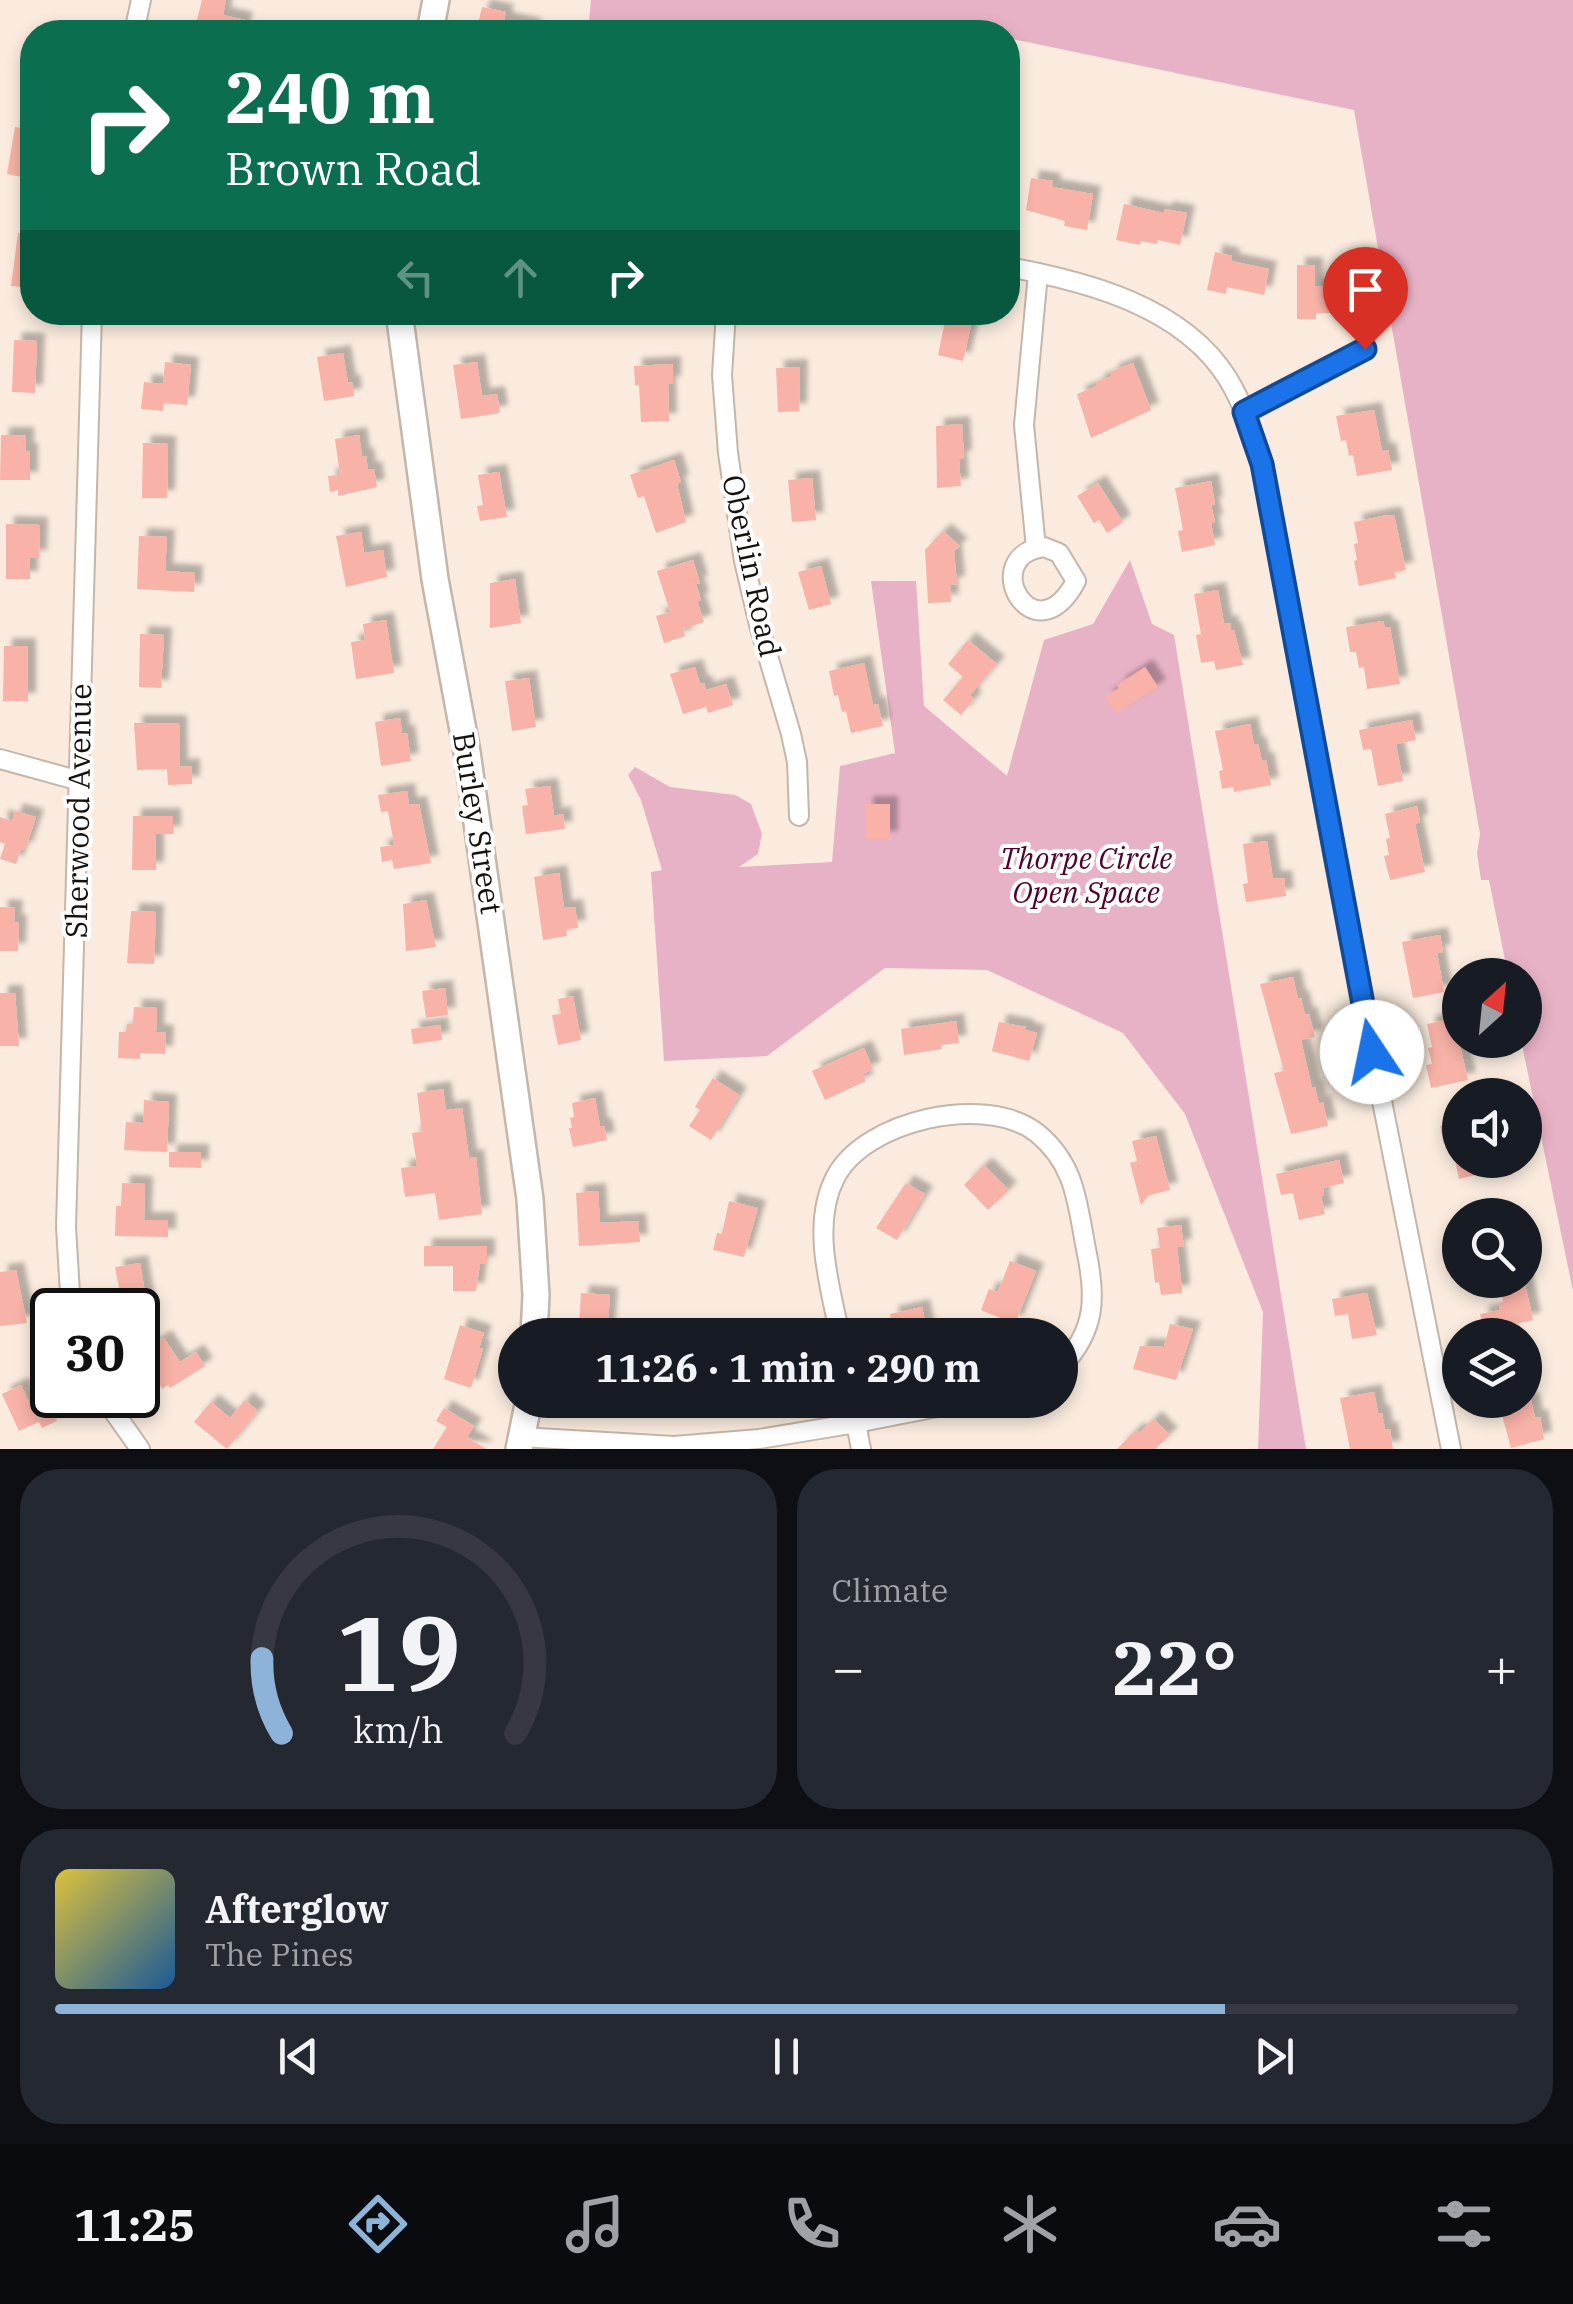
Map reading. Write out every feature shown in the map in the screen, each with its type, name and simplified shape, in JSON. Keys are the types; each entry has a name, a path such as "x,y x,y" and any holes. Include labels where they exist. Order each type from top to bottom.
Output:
{"main road":[{"name":"Burley Street","path":"401,325 435,579 467,752 530,1199 535,1318"},
{"path":"520,1443 525,1418"}],"street":[{"path":"1020,269 1090,284 1136,303 1172,325 1202,348 1226,376 1244,412 1262,464 1339,883 1452,1449"},
{"path":"1036,548 1024,425 1038,273"},
{"name":"Sherwood Avenue","path":"70,1288 66,1226 92,325"},
{"name":"Oberlin Road","path":"725,325 722,374 730,471 744,561 760,629 792,734 799,816"},
{"path":"1244,412 1365,349"},
{"path":"0,759 80,780"},
{"path":"837,1318 824,1236 826,1207 834,1179 850,1156 870,1139 898,1127 990,1113 1017,1121 1038,1134 1071,1173 1093,1284 1092,1312 1078,1342"},
{"path":"118,1418 140,1449"},
{"path":"855,1418 861,1449"},
{"path":"520,1443 674,1446 759,1439 882,1418"}],"green space":[{"path":"591,0 1573,0 1573,1291 1542,1141 1542,1078 1529,1078 1525,1058 1542,1058 1542,958 1505,958 1489,880 1481,880 1477,853 1480,834 1354,110 1020,40 1020,20 589,20"},
{"name":"Thorpe Circle Open Space","path":"1130,560 1152,624 1174,635 1306,1449 1258,1449 1263,1312 1185,1114 1123,1033 987,970 885,968 767,1056 664,1061 651,872 662,870 641,800 628,775 635,767 670,787 735,795 751,804 762,834 758,854 739,867 832,862 840,766 895,753 871,581 916,581 924,706 1007,776 1044,640 1093,624"}],"building":[{"path":"202,0 226,0 223,15 245,20 197,20"},
{"path":"482,7 506,12 504,20 479,20"},
{"path":"15,127 20,128 20,177 7,174"},
{"path":"1031,178 1053,181 1052,187 1093,194 1087,230 1064,226 1065,221 1026,210"},
{"path":"1124,204 1164,213 1165,209 1187,213 1180,245 1158,240 1157,244 1141,241 1140,245 1116,240"},
{"path":"18,233 20,233 20,287 11,286"},
{"path":"1215,252 1232,256 1231,261 1269,269 1264,295 1227,287 1226,294 1207,290"},
{"path":"1297,265 1315,265 1315,286 1353,286 1354,313 1316,313 1316,319 1297,319"},
{"path":"944,325 971,325 963,361 938,355"},
{"path":"14,340 37,341 35,393 12,392"},
{"path":"343,353 354,396 324,401 317,357"},
{"path":"165,362 191,365 187,405 164,403 163,411 141,409 144,382 163,384"},
{"path":"477,362 482,396 497,394 500,413 461,419 453,365"},
{"path":"1133,363 1151,410 1091,438 1077,394 1112,376 1110,372"},
{"path":"673,364 673,384 668,384 669,421 641,422 634,366"},
{"path":"800,367 799,411 778,412 776,368"},
{"path":"1374,410 1382,451 1388,450 1392,470 1357,476 1353,455 1349,456 1346,440 1341,441 1336,416"},
{"path":"962,424 961,486 937,488 936,426"},
{"path":"1,435 26,435 30,480 0,480"},
{"path":"359,435 362,456 366,456 368,470 374,469 377,487 338,496 338,490 330,492 328,476 340,475 335,439"},
{"path":"143,443 168,444 167,498 142,498"},
{"path":"674,460 686,522 656,533 644,496 638,498 630,475"},
{"path":"499,472 507,517 480,521 477,506 483,505 478,475"},
{"path":"812,478 816,520 792,522 788,480"},
{"path":"1211,481 1215,545 1182,552 1178,531 1183,530 1175,488"},
{"path":"1098,483 1123,522 1107,533 1099,520 1094,523 1077,496"},
{"path":"1394,515 1406,570 1394,572 1396,578 1359,586 1354,561 1354,544 1358,543 1354,522"},
{"path":"6,524 40,525 39,558 30,558 30,579 6,579"},
{"path":"943,531 960,546 954,551 957,584 950,585 951,602 928,603 925,550"},
{"path":"361,532 364,553 383,550 387,577 346,587 336,536"},
{"path":"139,536 167,537 165,571 195,573 194,592 137,589"},
{"path":"693,560 700,583 696,584 701,600 697,601 704,622 683,629 685,636 664,643 656,616 670,612 657,571"},
{"path":"821,566 831,604 809,610 798,572"},
{"path":"515,579 521,623 490,628 490,583"},
{"path":"1218,590 1224,624 1230,623 1234,630 1243,665 1216,670 1214,661 1201,663 1194,594"},
{"path":"386,620 394,673 356,679 351,642 365,640 363,624"},
{"path":"1383,621 1385,628 1390,627 1400,684 1367,689 1364,667 1359,668 1356,652 1350,652 1346,627"},
{"path":"140,634 164,635 161,688 139,687"},
{"path":"968,640 997,664 970,695 974,699 961,715 943,700 963,677 948,664"},
{"path":"4,646 28,646 28,701 3,701"},
{"path":"864,663 873,705 878,704 883,726 851,733 846,711 842,712 838,695 834,696 829,671"},
{"path":"695,667 706,690 726,684 733,705 708,713 706,707 683,714 670,674"},
{"path":"1145,667 1158,687 1116,713 1105,697"},
{"path":"529,678 536,727 512,731 505,681"},
{"path":"400,718 402,733 407,733 411,761 381,766 375,722"},
{"path":"1412,720 1416,740 1396,744 1403,781 1378,786 1371,749 1363,750 1359,730"},
{"path":"134,723 179,723 180,767 192,766 192,784 168,785 167,769 137,770"},
{"path":"1250,724 1254,745 1258,744 1262,761 1266,760 1271,785 1234,792 1233,787 1222,789 1219,771 1223,770 1215,731"},
{"path":"550,786 554,816 563,814 565,829 526,834 522,806 528,805 525,789"},
{"path":"407,791 409,805 419,804 431,863 394,869 392,860 382,862 380,847 394,845 388,811 381,812 378,795"},
{"path":"865,804 890,804 890,839 865,839"},
{"path":"1417,806 1420,822 1415,824 1425,872 1390,880 1384,856 1389,855 1386,839 1390,838 1385,814"},
{"path":"15,811 36,817 16,864 0,859 5,844 0,842 0,817 12,821"},
{"path":"133,816 173,816 173,834 156,834 156,870 132,870"},
{"path":"1267,841 1273,879 1284,878 1286,896 1246,902 1243,844"},
{"path":"559,873 564,908 575,907 578,928 566,929 567,936 543,940 534,877"},
{"path":"426,900 436,947 406,951 403,904"},
{"path":"0,907 15,908 18,951 0,951"},
{"path":"131,911 156,912 154,964 127,963"},
{"path":"1440,935 1443,952 1437,953 1442,992 1413,998 1402,942"},
{"path":"1293,977 1315,1037 1301,1040 1312,1088 1315,1087 1319,1104 1323,1102 1328,1126 1291,1134 1274,1073 1284,1071 1260,984"},
{"path":"445,988 448,1015 426,1018 422,991"},
{"path":"0,993 15,993 19,1046 0,1046"},
{"path":"573,996 581,1040 558,1045 552,1015 561,1014 558,999"},
{"path":"134,1007 157,1008 156,1032 166,1033 165,1054 140,1053 140,1059 118,1058 119,1032 126,1032 127,1024 133,1024"},
{"path":"956,1021 959,1043 904,1055 901,1029"},
{"path":"1442,1021 1442,1058 1463,1058 1468,1078 1442,1078 1442,1086 1431,1088 1426,1065 1432,1064 1428,1048 1432,1047 1427,1024"},
{"path":"999,1022 1037,1033 1029,1061 992,1051"},
{"path":"440,1025 442,1040 413,1044 411,1029"},
{"path":"864,1048 873,1069 862,1074 866,1081 825,1100 812,1071"},
{"path":"713,1078 739,1095 711,1140 689,1126 700,1110 695,1107"},
{"path":"443,1089 446,1110 462,1108 469,1158 476,1157 482,1214 439,1220 435,1193 405,1197 401,1168 417,1166 412,1133 422,1132 417,1093"},
{"path":"595,1098 607,1140 573,1147 569,1128 570,1118 574,1117 572,1103"},
{"path":"144,1100 169,1102 167,1152 124,1150 126,1122 143,1123"},
{"path":"1156,1136 1170,1190 1149,1195 1141,1205 1130,1163 1137,1161 1132,1141"},
{"path":"169,1152 201,1152 201,1168 169,1167"},
{"path":"1339,1160 1344,1183 1323,1188 1325,1214 1299,1220 1293,1193 1281,1195 1276,1174"},
{"path":"984,1165 1009,1190 988,1210 964,1185"},
{"path":"122,1183 145,1184 144,1220 168,1220 168,1237 115,1236"},
{"path":"906,1183 925,1194 897,1240 876,1228"},
{"path":"598,1191 600,1223 638,1221 640,1242 579,1246 576,1193"},
{"path":"729,1201 758,1208 744,1257 713,1250 717,1233 722,1234"},
{"path":"1181,1225 1184,1247 1177,1247 1181,1293 1161,1295 1159,1282 1155,1283 1151,1249 1160,1248 1157,1228"},
{"path":"424,1246 487,1246 487,1264 480,1264 476,1291 453,1291 453,1266 424,1266"},
{"path":"1010,1261 1036,1271 1017,1318 1000,1318 981,1310 989,1289 998,1292"},
{"path":"140,1263 144,1288 119,1288 115,1267"},
{"path":"16,1270 27,1323 0,1326 0,1272"},
{"path":"581,1293 610,1295 608,1318 579,1318"},
{"path":"1367,1293 1377,1335 1352,1339 1348,1314 1335,1316 1332,1299"},
{"path":"1502,1298 1528,1298 1533,1318 1481,1318 1480,1314 1500,1310 1499,1303"},
{"path":"922,1307 924,1318 891,1318 890,1314"},
{"path":"1170,1324 1193,1329 1176,1380 1133,1369 1140,1346 1164,1347"},
{"path":"460,1325 484,1333 471,1388 444,1379"},
{"path":"164,1338 180,1362 196,1352 205,1366 162,1389 160,1340"},
{"path":"21,1385 30,1404 30,1418 57,1421 42,1428 39,1422 19,1431 2,1394"},
{"path":"1374,1392 1385,1430 1390,1429 1393,1449 1350,1449 1340,1398"},
{"path":"245,1400 258,1411 227,1449 194,1422 211,1402 230,1418"},
{"path":"444,1408 474,1426 467,1437 486,1449 433,1449 447,1427 436,1421"},
{"path":"1503,1418 1540,1418 1544,1439 1511,1448"},
{"path":"1154,1419 1170,1435 1155,1449 1117,1449 1136,1430 1139,1433"}],"route":[{"path":"1365,349 1244,412 1262,464 1372,1052"}]}
